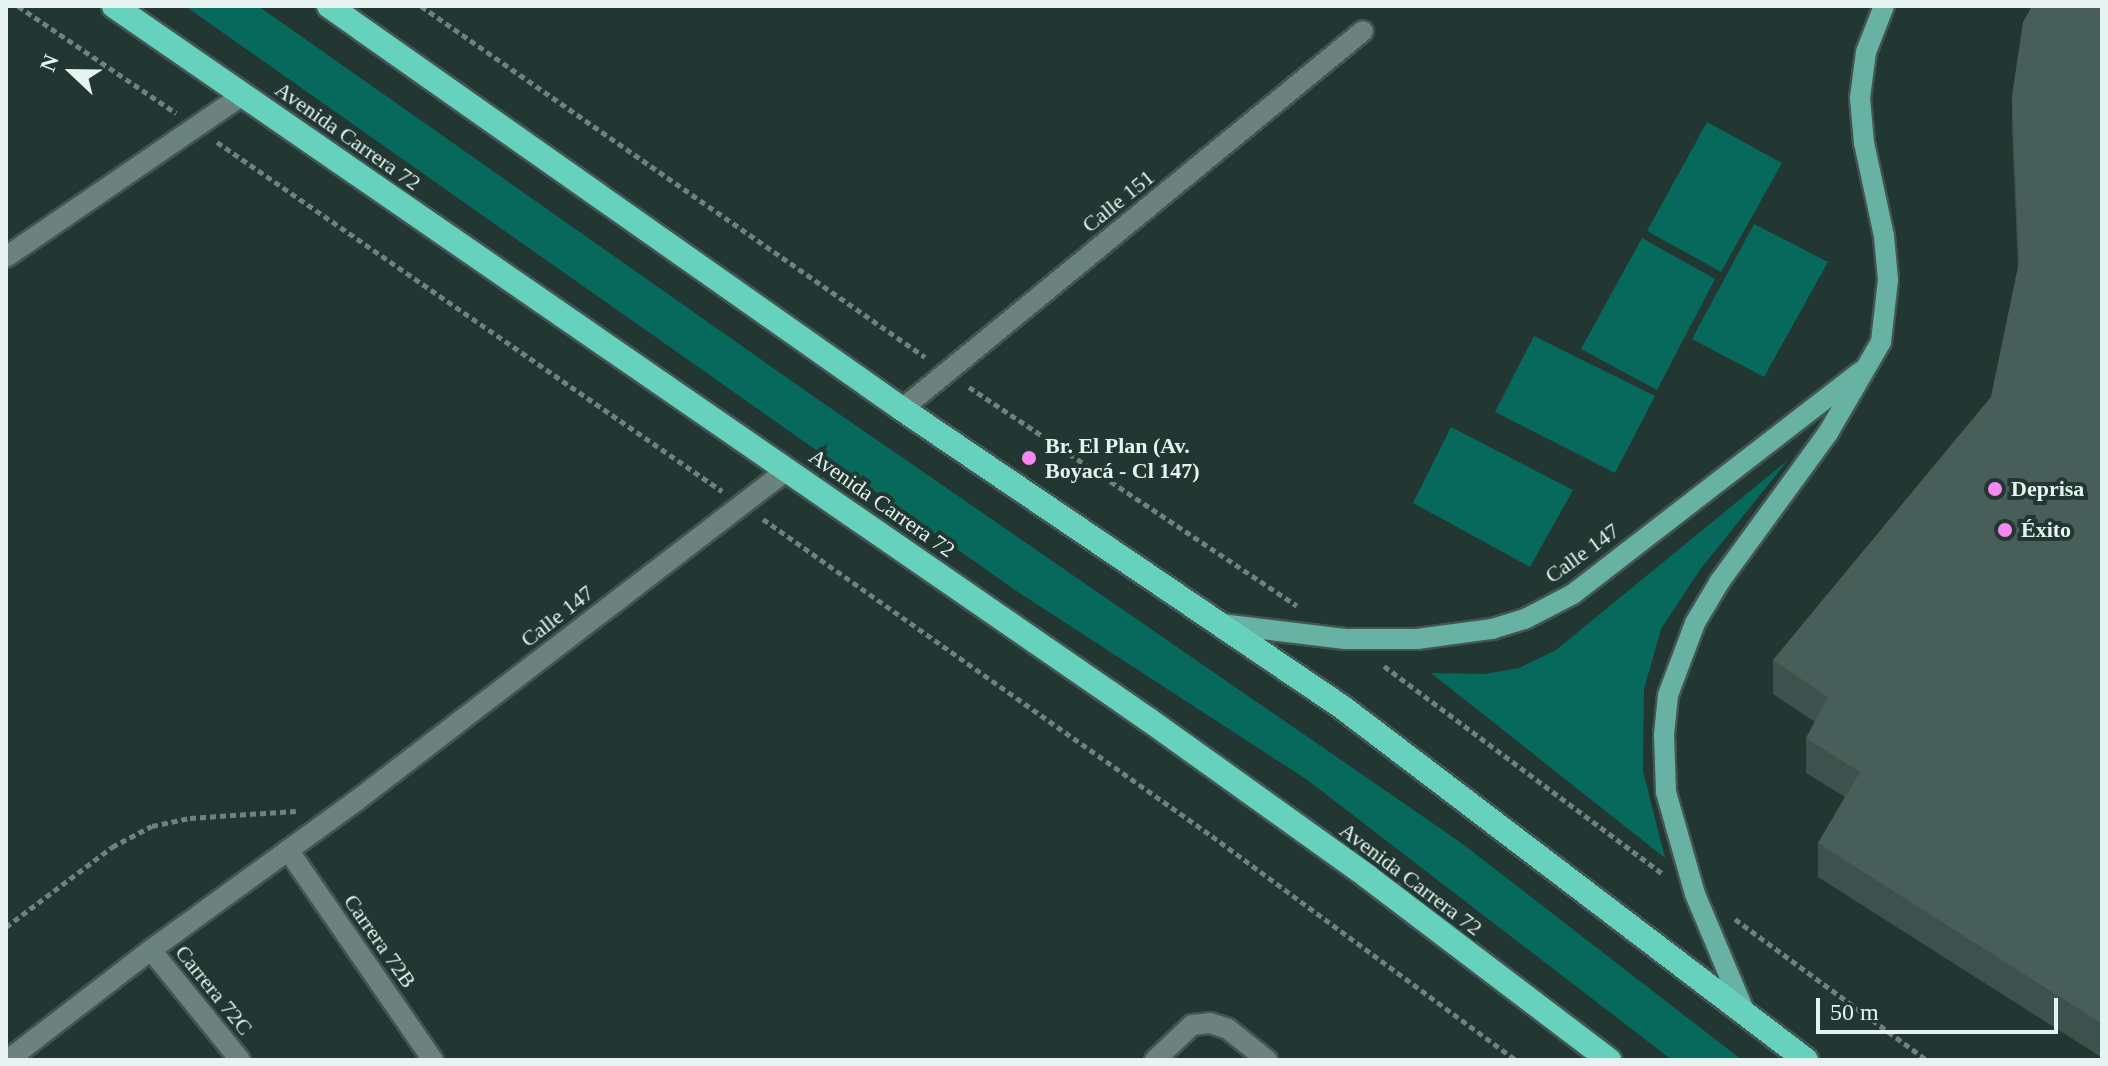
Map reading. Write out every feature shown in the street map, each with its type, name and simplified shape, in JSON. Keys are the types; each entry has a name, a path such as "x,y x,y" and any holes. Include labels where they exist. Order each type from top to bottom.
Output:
{"highway":[{"name":"Avenida Carrera 72","path":"114,6 1201,757 1368,877 1609,1060"},
{"path":"329,6 902,409 1354,715 1806,1060"}],"main road":[{"path":"1745,1013 1695,894 1666,792 1664,735 1668,695 1681,655 1720,581 1828,433 1872,362 1886,318 1888,280 1884,236 1864,143 1860,98 1866,52 1884,6"},
{"name":"Calle 147","path":"1220,623 1345,639 1449,636 1525,619 1573,594 1872,362"}],"street":[{"name":"Calle 151","path":"902,409 1363,31"},
{"path":"6,257 243,95"},
{"name":"Calle 147","path":"8,1060 787,470"},
{"name":"Carrera 72B","path":"288,850 433,1060"},
{"name":"Carrera 72C","path":"151,950 240,1060"},
{"path":"1155,1060 1192,1025 1210,1023 1228,1029 1267,1060"}],"path":[{"path":"18,6 742,504 1224,844 1516,1060"},
{"path":"421,6 947,372 1306,612"},
{"path":"1345,639 1655,869 1753,931 1927,1060"},
{"path":"6,927 112,847 152,826 190,818 301,810"}],"green space":[{"path":"185,6 258,6 813,396 1460,842 1742,1060 1672,1060 1306,779 1018,592"},
{"path":"1707,122 1782,163 1721,272 1647,231"},
{"path":"1754,224 1828,262 1764,377 1692,339"},
{"path":"1642,238 1715,279 1657,390 1581,349"},
{"path":"1534,336 1655,396 1615,473 1495,412"},
{"path":"1451,427 1573,490 1530,567 1413,503"},
{"path":"1788,460 1699,571 1661,629 1644,689 1643,771 1665,858 1431,673 1485,674 1519,668 1556,650"}],"building":[{"name":"Éxito","path":"2032,6 2102,6 2101,1023 1818,843 1860,772 1806,738 1828,697 1773,660 1991,397 2019,262 2012,96 2023,22"}],"place":[{"name":"Br. El Plan (Av. Boyacá - Cl 147)","path":"1029,458"},
{"name":"Deprisa","path":"1995,489"},
{"name":"Éxito","path":"2005,530"}]}
